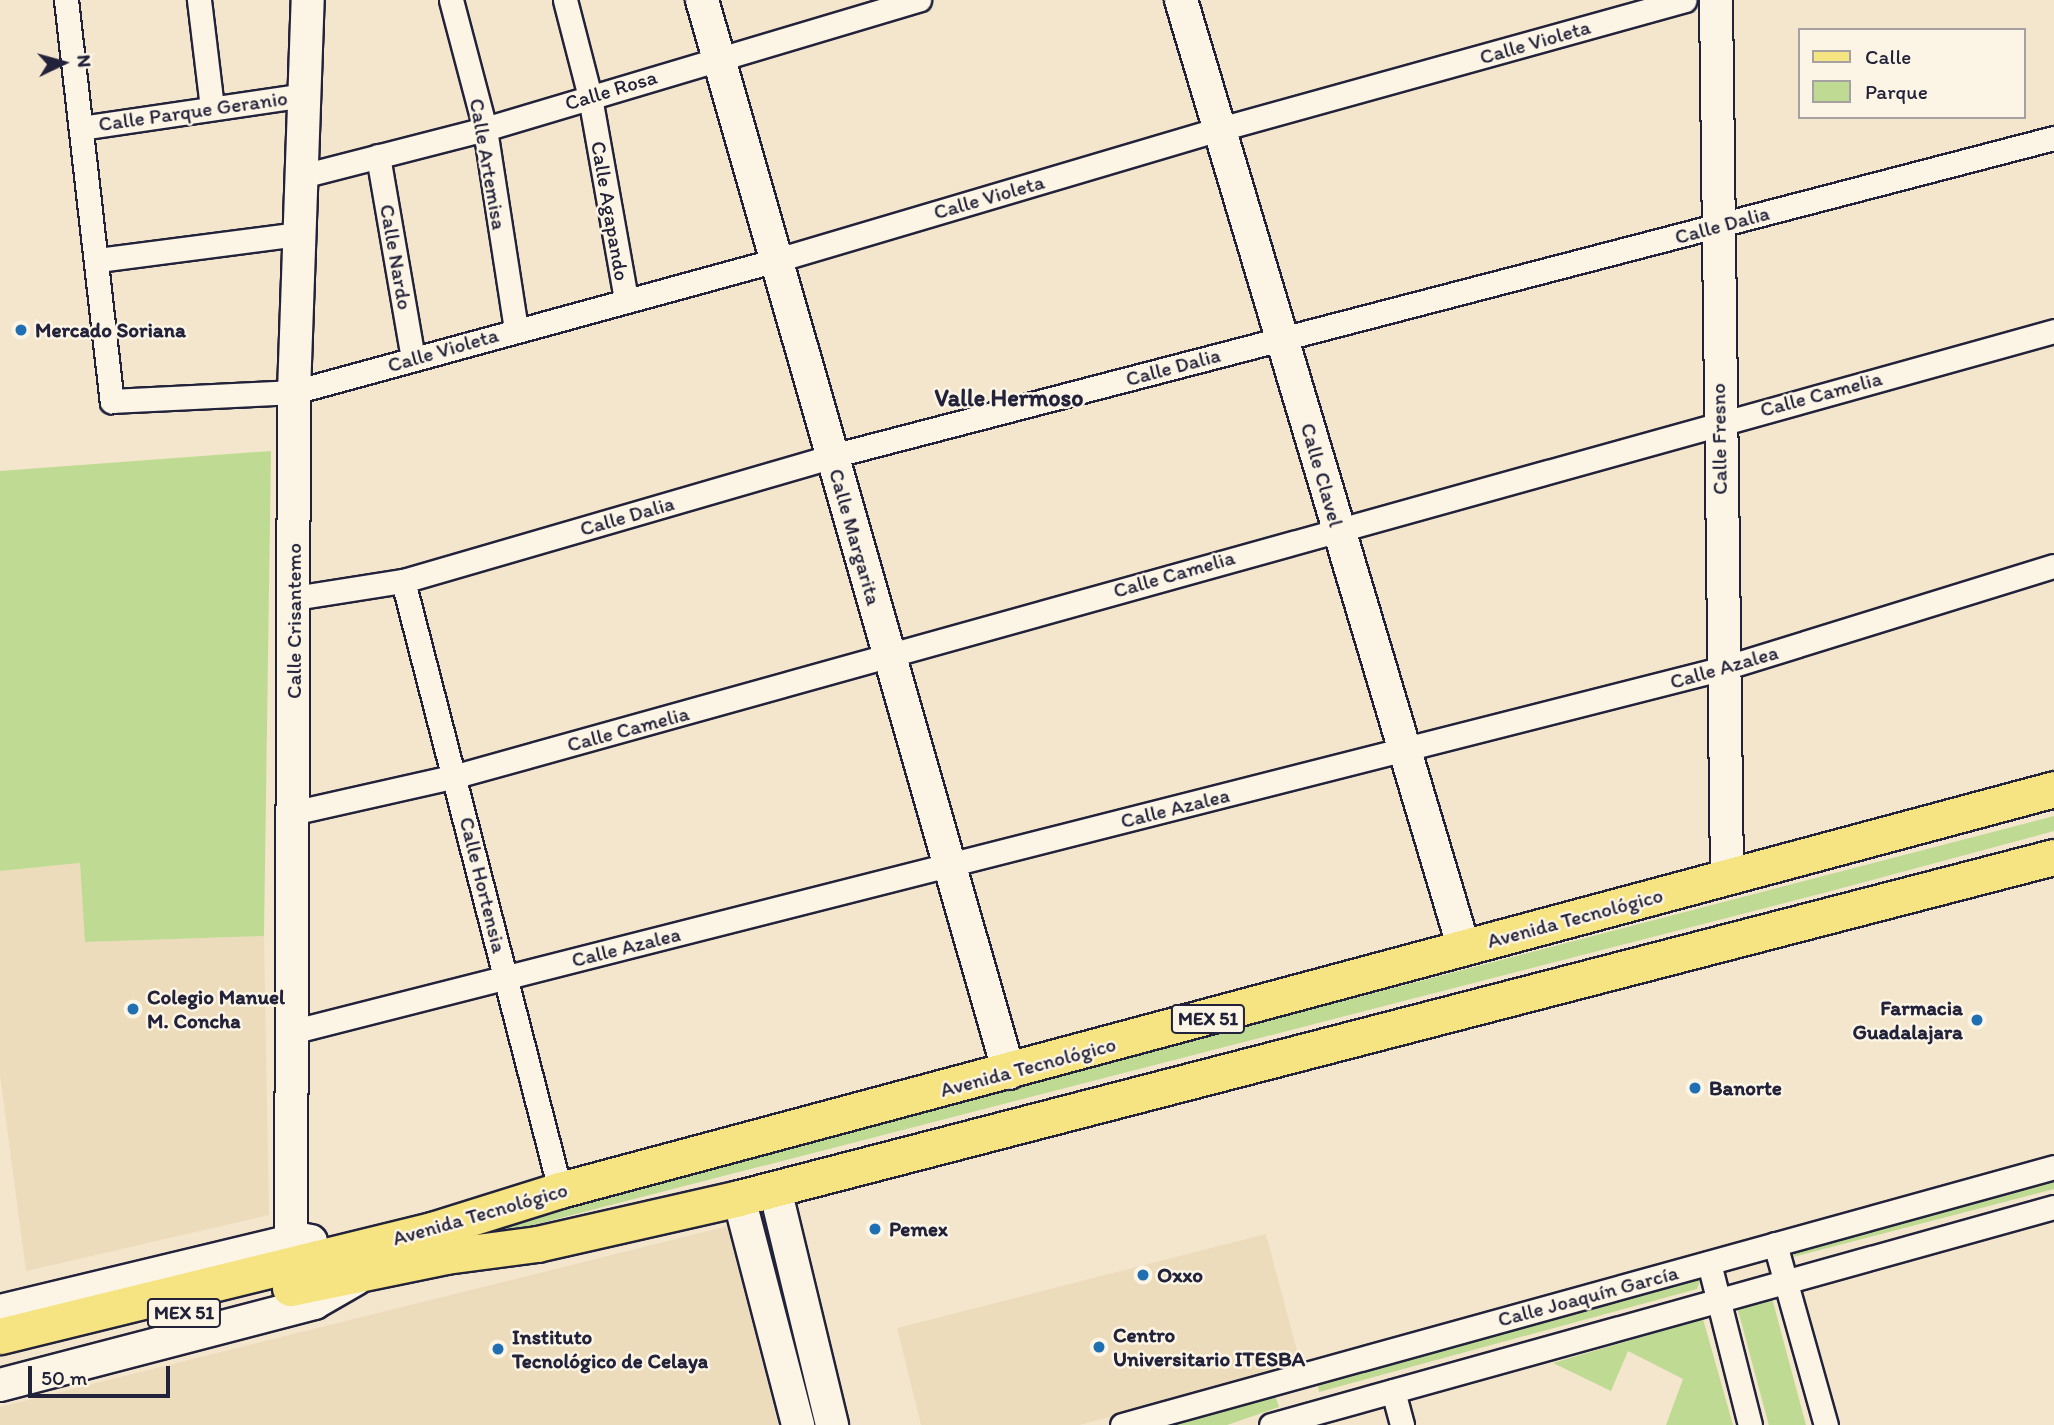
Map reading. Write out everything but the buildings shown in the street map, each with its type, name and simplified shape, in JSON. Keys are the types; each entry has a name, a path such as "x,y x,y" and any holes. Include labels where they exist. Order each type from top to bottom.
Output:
{"main road":[{"name":"Calle Crisantemo","path":"291,1242 294,392 308,0"},
{"name":"Calle Margarita","path":"702,0 1009,1073"},
{"name":"Calle Clavel","path":"1181,0 1464,949"},
{"name":"Calle Fresno","path":"1716,0 1718,423 1727,877"},
{"name":"Avenida Tecnológico","path":"0,1359 365,1259 560,1191 1009,1073 2054,789"},
{"name":"Avenida Tecnológico","path":"0,1336 365,1259 537,1244 739,1198 2054,857"},
{"path":"775,1189 832,1425"},
{"path":"739,1198 795,1413 824,1395"},
{"path":"0,1311 291,1242 365,1259"},
{"path":"0,1385 314,1303 365,1259"}],"street":[{"path":"66,0 98,260 299,234"},
{"path":"199,0 212,107"},
{"name":"Calle Artemisa","path":"451,0 485,129 516,329"},
{"name":"Calle Agapando","path":"565,0 590,97 626,300"},
{"name":"Calle Rosa","path":"302,176 485,129 590,97 719,57 845,10 919,0"},
{"name":"Calle Violeta","path":"98,260 112,401 294,392 516,329 777,260 1220,129 1684,0"},
{"name":"Calle Parque Geranio","path":"81,128 305,95"},
{"name":"Calle Dalia","path":"294,598 403,581 832,456 2054,138"},
{"name":"Calle Nardo","path":"378,156 413,358"},
{"name":"Calle Camelia","path":"292,813 456,776 888,657 1337,527 2054,331"},
{"name":"Calle Azalea","path":"291,1032 1724,668 2054,566"},
{"name":"Calle Hortensia","path":"403,581 456,776 560,1191"},
{"name":"Calle Joaquín García","path":"1122,1425 2054,1167"},
{"name":"Calle Joaquín García","path":"1271,1425 1298,1421 1393,1391 2054,1207"},
{"path":"1775,1244 1826,1425"},
{"path":"1709,1263 1750,1425"},
{"path":"1287,1380 1298,1421"},
{"path":"1393,1391 1402,1425"}],"shaded area":[{"name":"Colegio Manuel M. Concha","path":"80,863 86,942 264,936 269,1215 26,1271 0,1075 0,871"},
{"name":"Instituto Tecnológico de Celaya","path":"728,1226 778,1425 0,1425 0,1407"},
{"name":"Centro Universitario ITESBA","path":"1266,1234 1301,1366 1079,1425 921,1425 897,1328"}],"green space":[{"path":"271,451 264,936 85,942 80,863 0,871 0,471"},
{"path":"2054,816 2054,831 1831,891 440,1249 437,1237"},
{"path":"2054,1177 2054,1189 1793,1257 1795,1249"},
{"path":"1694,1280 1700,1281 1697,1289 1319,1392 1318,1386 1325,1382"},
{"path":"1772,1298 1806,1425 1769,1425 1737,1307"},
{"path":"1703,1319 1733,1425 1666,1425 1683,1379 1628,1351 1611,1391 1553,1363"},
{"path":"1275,1395 1279,1407 1227,1425 1159,1425"}],"place":[{"name":"Mercado Soriana","path":"21,330"},
{"name":"Colegio Manuel M. Concha","path":"133,1009"},
{"name":"Farmacia Guadalajara","path":"1977,1020"},
{"name":"Banorte","path":"1695,1088"},
{"name":"Pemex","path":"875,1229"},
{"name":"Oxxo","path":"1143,1275"},
{"name":"Centro Universitario ITESBA","path":"1099,1347"},
{"name":"Instituto Tecnológico de Celaya","path":"498,1349"}],"district":[{"name":"Valle Hermoso","path":"1009,398"}]}
